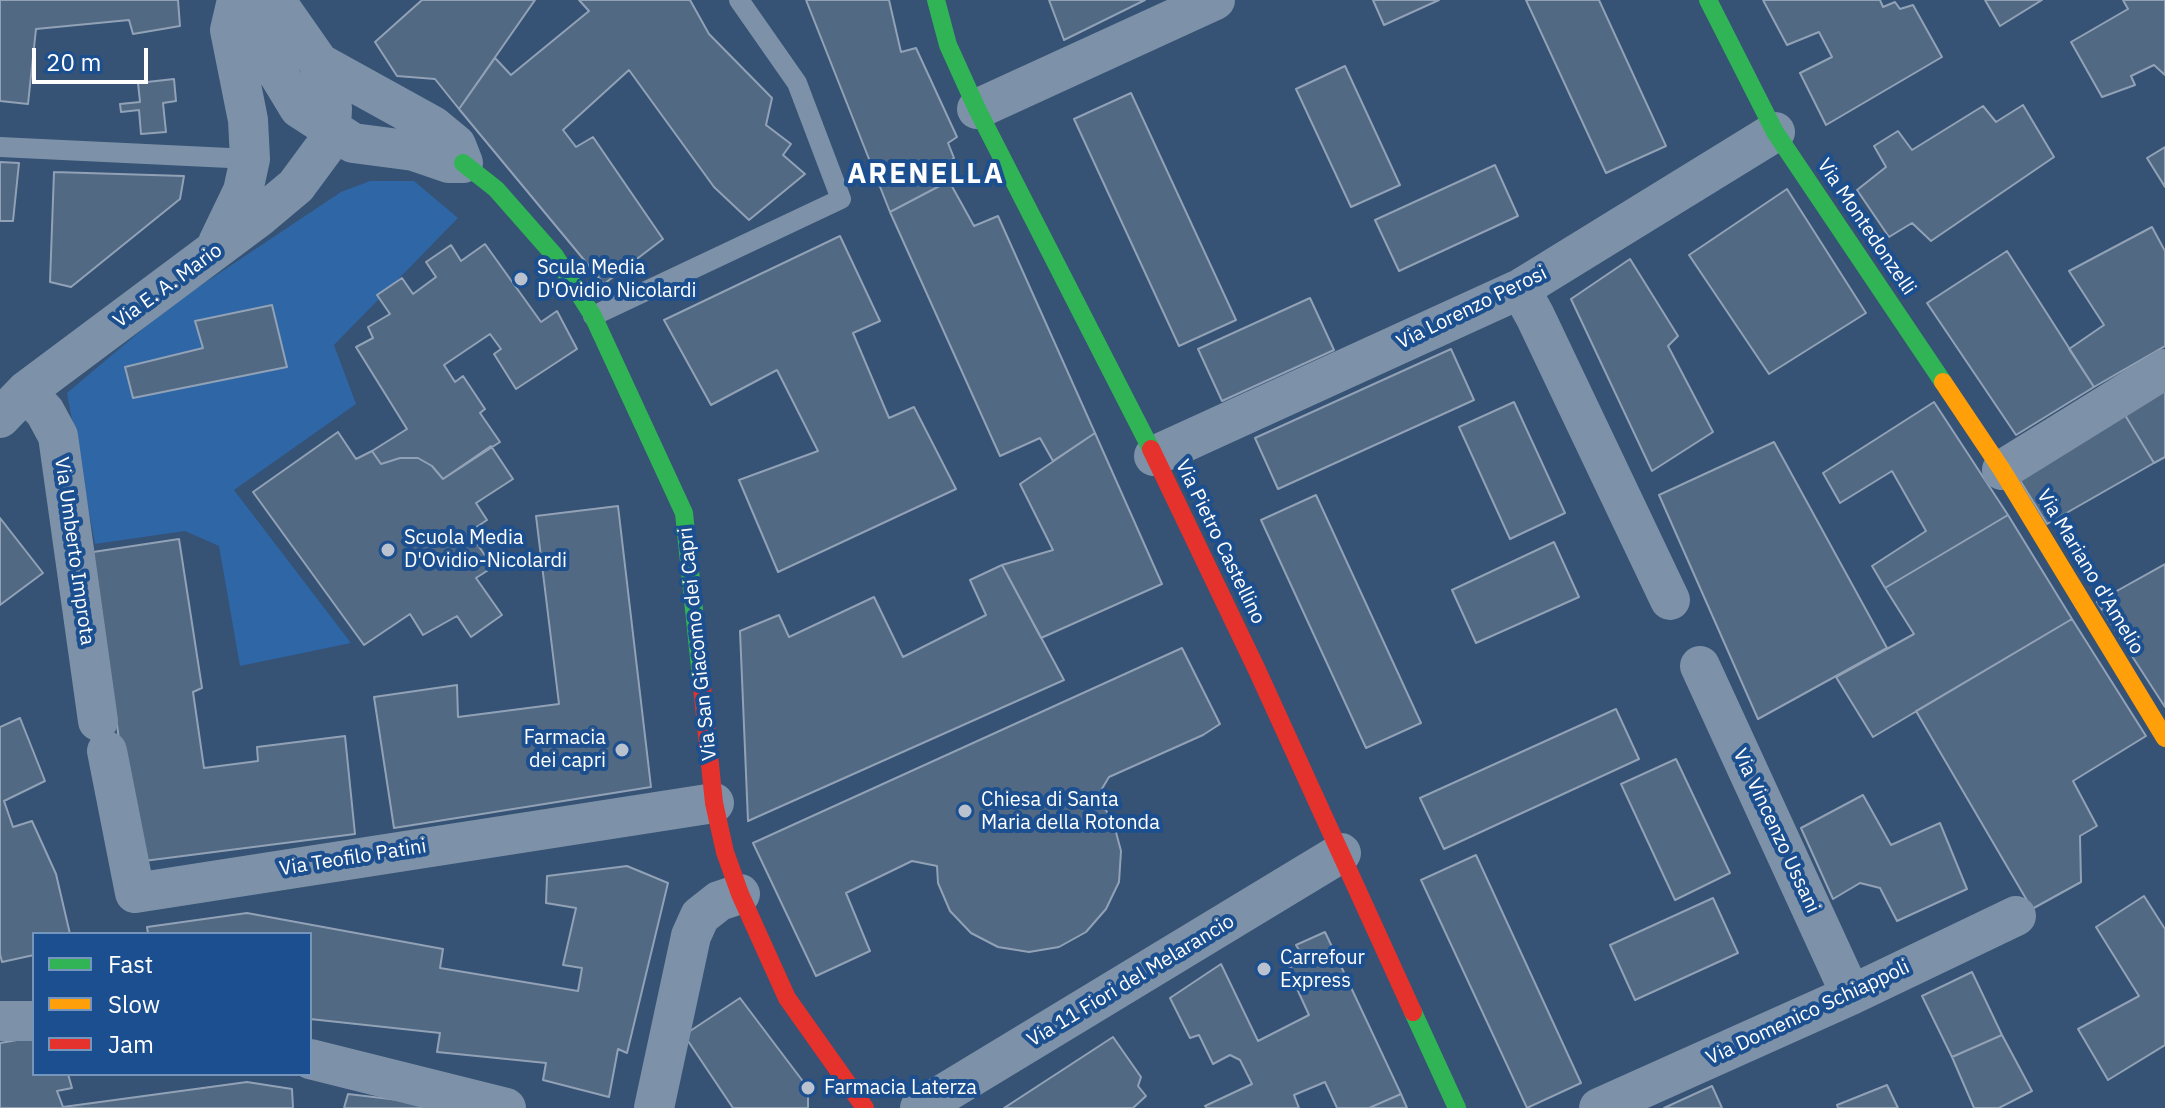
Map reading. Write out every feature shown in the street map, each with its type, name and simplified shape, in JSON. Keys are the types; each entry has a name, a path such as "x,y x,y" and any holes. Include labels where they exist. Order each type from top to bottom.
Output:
{"street":[{"path":"237,0 230,30 248,120 246,175"},
{"path":"213,253 246,175 279,127 321,108 344,93 433,126 456,145 463,163 449,163 414,151 353,143 321,108 279,75 255,17 253,0"},
{"path":"275,0 321,108"},
{"name":"Via Pietro Castellino","path":"936,0 948,45 977,109 1154,456 1257,670 1457,1108"},
{"path":"977,109 1215,0"},
{"name":"Via Montedonzelli","path":"1708,0 1775,132 2002,470"},
{"name":"Via E. A. Mario","path":"13,405 296,186 321,108"},
{"name":"Via Lorenzo Perosi","path":"1154,456 1520,289 1775,132"},
{"path":"296,186 380,148"},
{"name":"Via San Giacomo dei Capri","path":"463,163 496,189 555,256 593,316 684,513 714,803 725,852 740,894 787,998 865,1108"},
{"path":"1520,289 1670,600"},
{"path":"2002,470 2165,369"},
{"name":"Via Umberto Improta","path":"13,405 45,412 58,436 102,736"},
{"name":"Via Mariano d'Amelio","path":"2002,470 2165,738"},
{"name":"Via Vincenzo Ussani","path":"1700,666 1851,995"},
{"name":"Via Teofilo Patini","path":"102,736 135,893 714,803"},
{"name":"Via 11 Fiori del Melarancio","path":"920,1108 1341,853"},
{"path":"654,1108 691,936 700,916 719,901 740,894"},
{"name":"Via Domenico Schiappoli","path":"1599,1108 1851,995 2016,916"},
{"path":"0,1021 32,1021"},
{"path":"312,1060 506,1108"}],"lane":[{"path":"593,316 841,199 797,83 739,0"},
{"path":"0,147 246,175"}],"shaded area":[{"path":"370,181 414,181 458,218 334,345 356,404 234,490 351,643 240,666 219,546 185,531 95,544 67,393 170,306 341,192"}],"building":[{"path":"0,0 178,0 180,26 133,34 129,20 36,29 28,104 0,101"},
{"path":"422,0 535,0 459,109 435,79 397,76 375,42"},
{"path":"579,0 690,0 709,34 772,98 766,125 791,144 783,155 805,174 749,220 714,187 629,70 563,130 576,147 593,137 663,239 604,284 459,109 495,58 511,75 589,11"},
{"path":"806,0 889,0 901,52 916,48 957,137 948,143 954,158 944,166 949,181 890,212"},
{"path":"1049,0 1145,0 1064,40"},
{"path":"1373,0 1439,0 1384,25"},
{"path":"1526,0 1599,0 1666,146 1606,173"},
{"path":"1763,0 1880,0 1883,7 1895,2 1900,9 1913,5 1942,57 1826,125 1800,73 1832,57 1819,32 1787,45"},
{"path":"1985,0 2042,0 2000,26"},
{"path":"2123,0 2165,0 2165,75 2154,65 2131,76 2135,85 2102,97 2071,42 2128,9"},
{"path":"1345,66 1400,185 1351,207 1296,89"},
{"path":"174,79 176,101 163,103 166,132 141,134 139,110 121,112 120,104 140,102 138,83"},
{"path":"1131,93 1236,320 1179,346 1074,119"},
{"path":"2023,105 2054,157 1931,241 1912,223 1889,237 1857,190 1886,167 1874,146 1898,131 1912,150 1983,106 1996,122"},
{"path":"2165,147 2165,187 2147,158"},
{"path":"0,162 19,163 13,221 0,221"},
{"path":"1495,165 1518,216 1399,271 1375,220"},
{"path":"54,172 184,176 180,199 71,287 50,282"},
{"path":"949,181 974,226 998,216 1095,433 1053,461 1040,438 1000,456 890,212"},
{"path":"1787,189 1866,313 1769,374 1689,255"},
{"path":"2152,227 2165,251 2165,346 2094,387 2069,349 2104,325 2069,271"},
{"path":"840,236 880,321 853,333 889,418 914,407 956,489 778,572 739,480 818,451 777,370 711,405 664,320"},
{"path":"485,244 541,322 557,311 577,349 516,389 494,354 501,349 490,334 444,365 455,382 463,376 485,409 480,413 500,442 443,479 432,466 418,458 400,458 381,464 372,451 407,429 356,347 373,338 368,327 390,314 377,295 402,278 413,294 436,277 426,262 451,245 461,261"},
{"path":"2007,251 2094,387 2016,435 1927,303"},
{"path":"1630,259 1678,336 1668,346 1713,432 1652,471 1571,299"},
{"path":"1310,298 1334,350 1222,401 1198,349"},
{"path":"272,305 287,367 133,398 125,367 203,348 195,321"},
{"path":"1451,349 1474,400 1278,489 1255,438"},
{"path":"2165,385 2165,457 2154,463 2122,410"},
{"path":"1514,402 1565,513 1510,539 1459,427"},
{"path":"1934,402 2008,515 1885,588 1872,566 1926,531 1892,471 1840,503 1823,473"},
{"path":"2122,410 2154,463 2047,524 2016,474"},
{"name":"Scuola Media D'Ovidio-Nicolardi","path":"338,432 356,459 372,451 381,464 400,458 418,458 432,466 443,479 491,446 513,479 476,503 487,520 469,532 493,567 476,578 502,615 471,637 457,616 423,635 410,614 364,645 253,492"},
{"path":"1095,433 1162,584 1041,638 1002,565 1053,550 1020,484"},
{"path":"1774,442 1887,648 1758,719 1659,495"},
{"path":"1316,495 1421,723 1366,748 1261,520"},
{"path":"618,506 651,787 394,828 374,697 457,685 458,717 559,704 536,516"},
{"path":"2008,515 2072,619 1873,737 1836,677 1914,634 1885,588"},
{"path":"0,518 43,573 0,605"},
{"path":"179,539 202,688 193,692 204,768 258,761 257,747 345,736 355,834 136,862 93,552"},
{"path":"1554,542 1579,597 1476,643 1452,590"},
{"path":"2165,564 2165,707 2097,602"},
{"path":"1002,565 1064,680 748,821 740,631 779,615 789,637 874,597 903,657 986,615 970,580"},
{"path":"2072,619 2146,736 2073,781 2097,826 2080,836 2081,882 2032,909 1916,711"},
{"name":"Chiesa di Santa Maria della Rotonda","path":"1182,648 1220,724 1203,735 1109,777 1097,797 1113,821 1121,851 1119,882 1106,909 1086,932 1059,947 1029,952 998,947 971,933 950,911 938,883 937,866 912,861 846,893 870,951 816,976 753,843"},
{"path":"1616,709 1639,759 1444,849 1420,798"},
{"path":"20,718 45,781 4,801 13,827 32,821 56,874 70,932 32,932 32,955 2,962 0,954 0,727"},
{"path":"1676,759 1730,873 1675,900 1621,784"},
{"path":"1863,795 1891,845 1940,823 1967,889 1897,921 1880,888 1860,883 1833,899 1801,828"},
{"path":"1476,855 1581,1083 1527,1108 1421,880"},
{"path":"627,866 668,883 627,1053 618,1049 609,1097 543,1080 546,1063 437,1052 440,1033 312,1019 312,932 148,932 147,927 247,913 443,949 440,968 578,991 582,968 563,965 576,908 546,903 547,876"},
{"path":"2144,896 2165,929 2165,1045 2108,1080 2078,1029 2139,996 2096,927"},
{"path":"1713,898 1738,953 1635,1000 1610,945"},
{"path":"1325,932 1401,1094 1369,1108 1337,1108 1325,1082 1294,1095 1299,1108 1207,1108 1205,1106 1252,1084 1240,1060 1230,1055 1213,1064 1199,1035 1190,1038 1170,998 1221,964 1258,1041 1309,1015 1288,969 1304,958 1296,945"},
{"path":"1972,972 2002,1035 1952,1057 1922,996"},
{"path":"740,998 808,1088 808,1108 733,1108 684,1035"},
{"path":"2002,1035 2032,1091 1999,1108 1974,1108 1952,1057"},
{"path":"32,1037 32,1076 69,1076 72,1088 57,1091 63,1107 247,1082 292,1089 293,1108 0,1108 0,1043"},
{"path":"1113,1037 1141,1077 1138,1086 1146,1096 1133,1108 1004,1108"},
{"path":"1887,1085 1898,1108 1838,1108 1837,1105"},
{"path":"1712,1086 1722,1108 1664,1108"},
{"path":"348,1094 424,1103 440,1108 344,1108"},
{"path":"1401,1094 1407,1108 1369,1108"}],"traffic: fast":[{"path":"936,0 948,45 977,109 1151,449"},
{"path":"1708,0 1775,132 1943,382"},
{"path":"463,163 496,189 555,256 593,316 684,513 702,687"},
{"path":"1413,1012 1457,1108"}],"traffic: slow":[{"path":"1943,382 2002,470 2165,738"}],"traffic: jam":[{"path":"1151,449 1257,670 1413,1012"},
{"path":"702,687 714,803 725,852 740,894 787,998 865,1108"}],"place":[{"name":"Scula Media D'Ovidio Nicolardi","path":"521,279"},
{"name":"Scuola Media D'Ovidio-Nicolardi","path":"388,550"},
{"name":"Farmacia dei capri","path":"622,750"},
{"name":"Chiesa di Santa Maria della Rotonda","path":"965,811"},
{"name":"Carrefour Express","path":"1264,969"},
{"name":"Farmacia Laterza","path":"808,1088"}],"district":[{"name":"ARENELLA","path":"926,175"}]}
